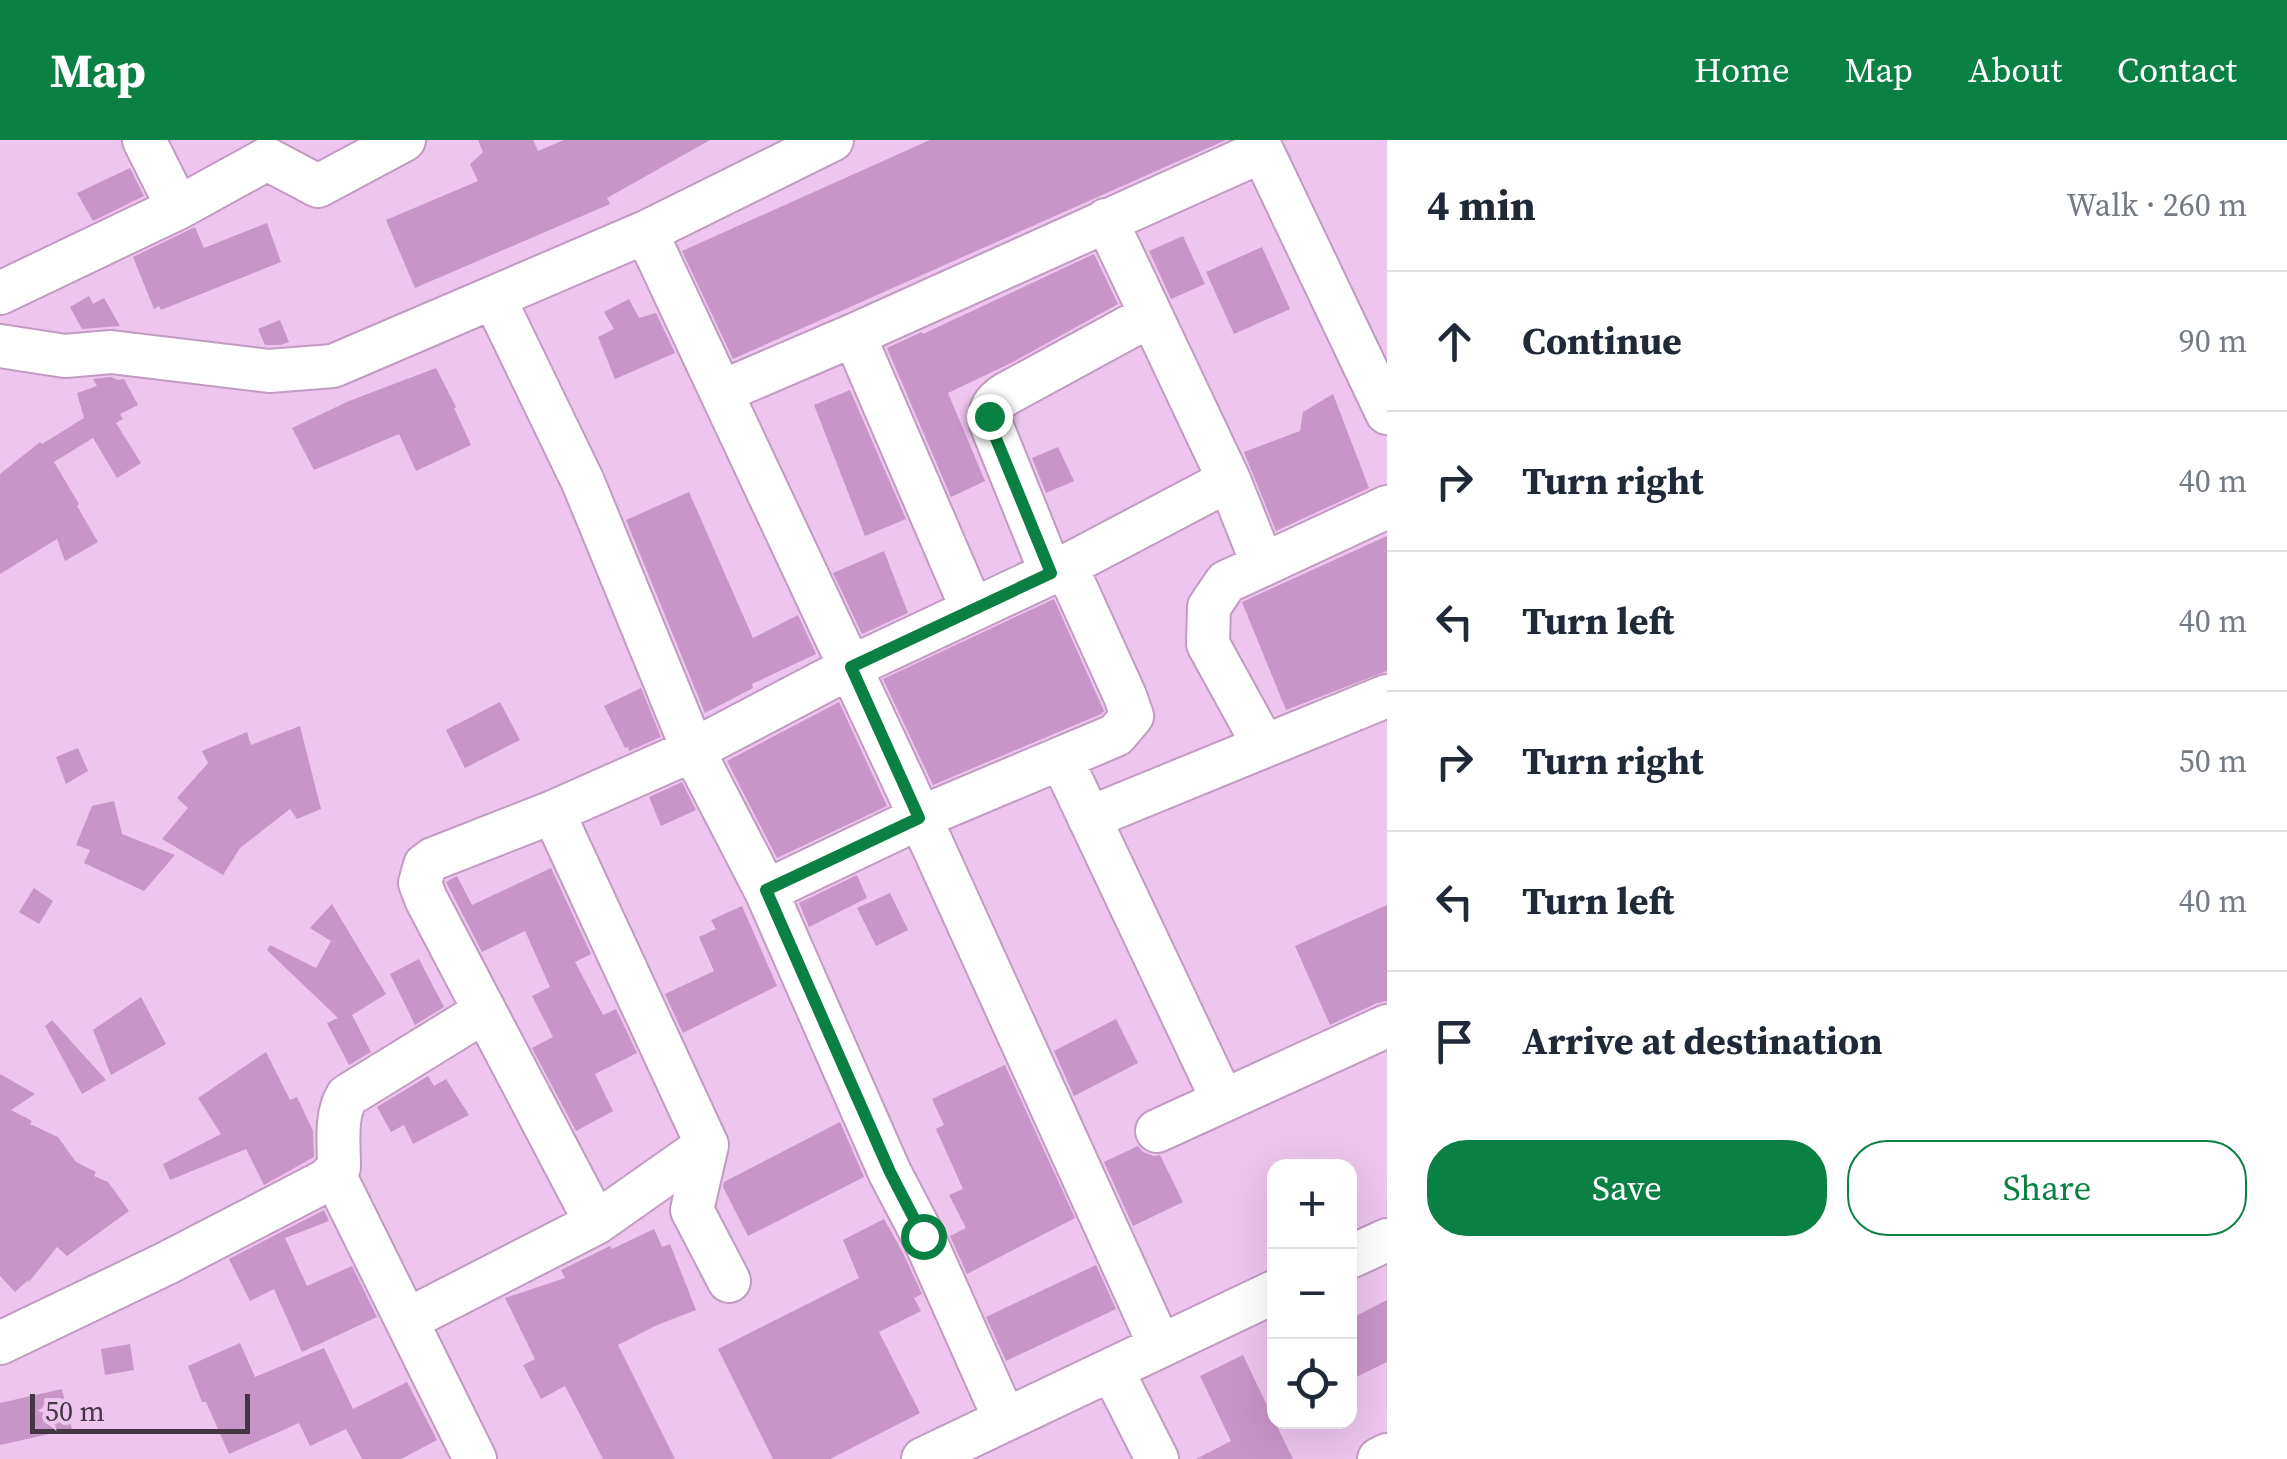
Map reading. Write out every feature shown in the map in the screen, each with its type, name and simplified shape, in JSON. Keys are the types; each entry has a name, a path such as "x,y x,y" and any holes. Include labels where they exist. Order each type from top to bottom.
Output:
{"street":[{"path":"144,140 178,208"},
{"path":"0,293 178,208 261,149 318,186 404,140"},
{"path":"0,346 65,356 110,352 269,371 333,366 646,232 832,140"},
{"path":"721,392 1106,220 1260,146 1387,413"},
{"path":"1106,220 1229,480 1263,565"},
{"path":"646,232 851,667 1160,1346"},
{"path":"494,298 583,482 693,750 766,890 1004,1420"},
{"path":"766,890 919,818 1116,735 1132,716 990,424 990,410 1006,394 1151,315"},
{"path":"854,335 972,609"},
{"path":"596,1223 426,899 420,883 425,864 693,750 851,667 1058,570 1229,480"},
{"path":"1264,746 1208,644 1209,607 1226,582 1387,507"},
{"path":"1089,818 1387,696"},
{"path":"1061,758 1223,1101"},
{"path":"553,812 707,1145 692,1210 728,1281"},
{"path":"0,1343 327,1180 339,1166 341,1105 347,1096 485,1011"},
{"path":"1157,1132 1387,1026"},
{"path":"406,1320 596,1223 707,1145"},
{"path":"334,1174 406,1320 465,1456"},
{"path":"1357,1254 1387,1240"},
{"path":"922,1459 1267,1295"},
{"path":"1112,1370 1158,1459"},
{"path":"1379,1459 1387,1455"}],"building":[{"path":"478,140 533,140 538,151 564,140 710,140 607,198 610,204 415,288 386,220 478,181 470,164 483,152"},
{"path":"930,140 1226,140 733,359 682,251"},
{"path":"130,168 144,196 93,221 77,193"},
{"path":"267,223 281,262 161,310 159,306 154,309 133,257 195,227 204,248"},
{"path":"1183,236 1205,284 1171,299 1149,251"},
{"path":"1262,247 1290,309 1234,334 1206,272"},
{"path":"1094,254 1118,304 948,393 985,481 951,497 887,348"},
{"path":"89,296 93,304 104,298 120,326 82,329 70,307"},
{"path":"629,299 639,318 656,313 675,353 615,379 598,337 614,329 604,312"},
{"path":"280,320 289,342 265,345 258,329"},
{"path":"436,368 471,445 416,471 399,434 314,470 292,428"},
{"path":"93,379 124,379 138,405 120,414 123,419 116,423 141,463 117,478 93,438 54,462 98,542 65,561 57,539 0,574 0,474 40,442 84,418 77,393 97,386"},
{"path":"850,390 906,519 865,536 814,405"},
{"path":"1333,394 1369,488 1276,531 1244,452 1300,431 1303,412"},
{"path":"1058,447 1074,481 1046,493 1032,458"},
{"path":"689,492 753,638 798,615 816,654 752,684 753,688 705,713 626,520"},
{"path":"1387,536 1387,671 1286,710 1242,602"},
{"path":"884,551 908,613 862,634 833,573"},
{"path":"1054,599 1104,711 933,785 883,679"},
{"path":"641,688 661,737 629,751 604,706"},
{"path":"500,702 520,740 465,768 446,730"},
{"path":"839,702 887,806 777,858 727,761"},
{"path":"300,726 321,809 297,819 290,809 240,848 223,875 162,839 188,808 177,798 208,763 202,751 247,732 251,745"},
{"path":"78,748 88,771 66,784 56,757"},
{"path":"682,782 696,810 661,826 649,797"},
{"path":"114,801 122,834 175,855 144,891 84,863 90,850 76,845 92,806"},
{"path":"551,868 591,954 575,962 603,1015 616,1009 637,1053 595,1074 613,1111 576,1131 532,1048 553,1037 532,996 550,987 525,931 482,952 446,882 457,876 472,905"},
{"path":"857,875 867,898 809,927 799,903"},
{"path":"34,888 53,901 39,924 19,912"},
{"path":"890,893 908,930 876,946 857,908"},
{"path":"332,904 386,994 352,1015 371,1052 349,1065 327,1023 338,1018 267,950 270,945 316,968 331,941 310,928"},
{"path":"1387,905 1387,1001 1330,1025 1295,946"},
{"path":"742,906 777,986 683,1033 665,994 714,971 699,937 716,929 711,920"},
{"path":"419,959 444,1007 415,1025 390,974"},
{"path":"141,997 166,1044 111,1075 93,1030"},
{"path":"1116,1019 1138,1063 1074,1096 1054,1051"},
{"path":"52,1020 106,1080 82,1094 45,1026"},
{"path":"266,1052 290,1100 297,1097 313,1131 314,1157 264,1185 246,1149 170,1180 163,1164 221,1134 198,1098"},
{"path":"1005,1065 1075,1218 967,1274 950,1236 966,1228 949,1195 963,1189 936,1129 944,1125 932,1099"},
{"path":"0,1074 35,1094 11,1110 58,1137 76,1162 108,1182 129,1211 67,1256 57,1247 29,1282 15,1292 0,1276"},
{"path":"428,1076 434,1086 446,1079 469,1115 413,1144 404,1125 391,1132 377,1107"},
{"path":"840,1122 864,1177 748,1236 724,1182"},
{"path":"1138,1146 1143,1152 1160,1155 1183,1202 1133,1226 1104,1162"},
{"path":"324,1210 329,1221 285,1238 307,1286 352,1266 377,1317 302,1352 274,1289 250,1301 229,1259"},
{"path":"884,1219 922,1294 914,1298 921,1311 879,1332 920,1413 830,1459 773,1459 718,1349 859,1278 843,1240"},
{"path":"654,1229 662,1247 670,1244 696,1310 618,1345 675,1459 603,1459 565,1386 541,1399 523,1365 535,1359 505,1298 565,1278 561,1270"},
{"path":"1096,1265 1116,1309 1006,1361 986,1317"},
{"path":"1387,1300 1387,1362 1357,1377 1357,1339 1357,1315"},
{"path":"240,1343 255,1377 324,1348 353,1409 407,1382 437,1440 401,1459 362,1459 346,1429 310,1446 299,1423 229,1454 188,1366"},
{"path":"130,1344 134,1370 105,1375 101,1349"},
{"path":"1243,1355 1267,1405 1267,1429 1279,1429 1293,1459 1196,1459 1231,1441 1200,1376"},
{"path":"62,1389 72,1429 0,1445 0,1403"}],"route":[{"path":"923,1236 890,1172 766,890 919,818 851,667 1051,573 989,416"}]}
